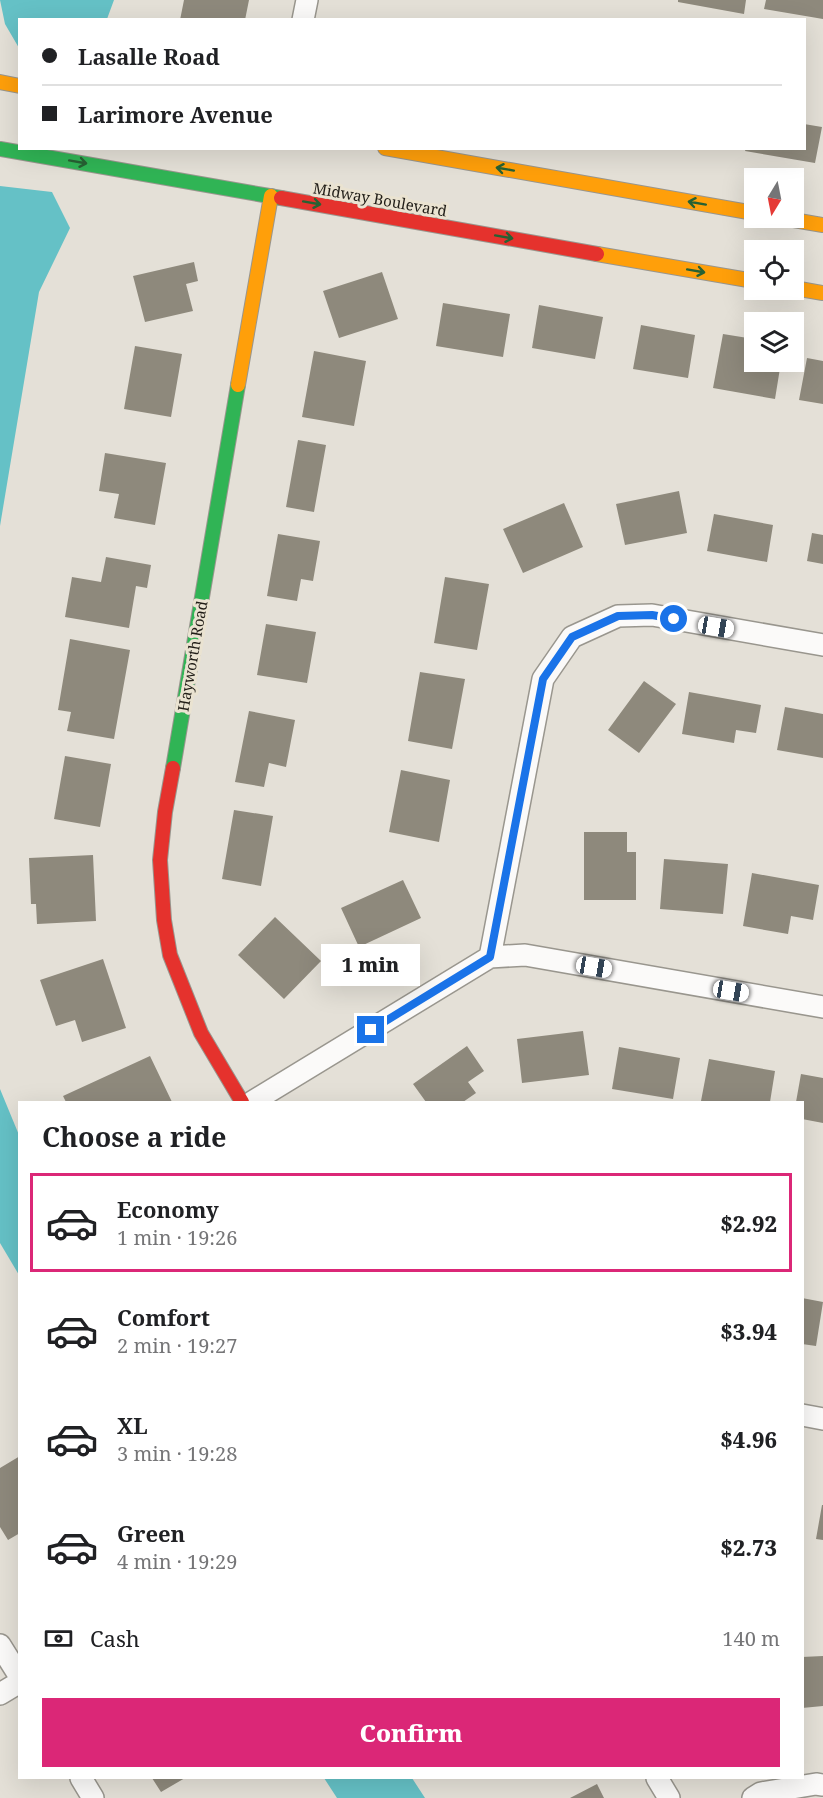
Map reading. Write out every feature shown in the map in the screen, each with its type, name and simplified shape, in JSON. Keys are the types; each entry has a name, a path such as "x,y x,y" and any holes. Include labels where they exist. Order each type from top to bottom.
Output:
{"street":[{"path":"303,18 307,0"},
{"path":"0,82 18,86"},
{"name":"Midway Boulevard","path":"0,149 744,279"},
{"path":"396,150 744,211"},
{"name":"Hayworth Road","path":"241,1101 201,1034 170,955 164,920 160,860 167,801 271,196"},
{"path":"804,222 823,225"},
{"path":"804,290 823,293"},
{"path":"490,957 543,679 572,637 618,616 652,615 823,645"},
{"path":"254,1101 490,957 525,955 823,1007"},
{"path":"804,1415 823,1419"},
{"path":"0,1645 18,1674"},
{"path":"0,1694 18,1683"},
{"path":"82,1779 93,1798"},
{"path":"658,1779 669,1798"},
{"path":"753,1798 761,1793 816,1784 823,1785"}],"water":[{"path":"0,0 114,0 107,18 18,18 18,46 5,24"},
{"path":"0,186 52,192 70,228 39,292 0,526"},
{"path":"0,1089 18,1133 18,1273 0,1243"},
{"path":"325,1779 413,1779 425,1798 337,1798"}],"building":[{"path":"184,0 249,0 245,18 180,18"},
{"path":"678,0 746,0 744,14 678,2"},
{"path":"766,0 823,0 823,19 764,9"},
{"path":"806,124 822,127 815,163 745,151 806,150"},
{"path":"194,262 198,281 186,284 193,311 145,322 133,276"},
{"path":"382,272 398,319 339,338 323,291"},
{"path":"443,303 510,314 503,357 436,346"},
{"path":"539,305 603,317 595,359 532,348"},
{"path":"641,325 695,335 688,378 633,369"},
{"path":"723,334 744,337 744,372 779,372 775,399 713,388"},
{"path":"135,346 182,354 171,417 124,409"},
{"path":"314,351 366,361 354,426 302,417"},
{"path":"807,358 823,361 823,404 799,400"},
{"path":"298,440 326,445 314,512 286,507"},
{"path":"105,453 166,463 155,525 114,518 119,494 99,491"},
{"path":"679,491 687,533 625,545 616,504"},
{"path":"564,503 583,547 523,573 503,529"},
{"path":"714,514 773,525 767,562 707,551"},
{"path":"812,533 823,535 823,564 807,561"},
{"path":"278,534 320,541 313,581 301,579 297,601 267,596"},
{"path":"106,557 151,565 147,588 136,586 129,628 65,617 72,577 101,582"},
{"path":"445,577 489,584 477,650 434,643"},
{"path":"266,624 316,632 307,683 257,675"},
{"path":"70,639 130,650 114,739 67,731 71,712 58,710"},
{"path":"420,672 465,679 452,749 408,741"},
{"path":"644,681 676,704 639,753 608,730"},
{"path":"689,692 761,705 756,733 736,730 734,743 682,734"},
{"path":"785,707 823,714 823,758 777,750"},
{"path":"249,711 295,720 286,767 269,763 264,787 235,782"},
{"path":"65,756 111,764 100,827 54,819"},
{"path":"401,770 450,780 439,842 389,832"},
{"path":"234,810 273,816 261,886 222,879"},
{"path":"584,832 627,832 627,852 636,852 636,900 584,900"},
{"path":"93,855 96,921 37,924 36,904 31,904 29,858"},
{"path":"664,859 728,864 723,914 660,909"},
{"path":"752,873 819,885 813,920 791,916 788,934 743,926"},
{"path":"403,880 421,918 359,947 341,908"},
{"path":"275,917 321,961 284,999 238,955"},
{"path":"103,959 126,1028 82,1042 75,1020 56,1026 40,980"},
{"path":"583,1031 589,1075 522,1083 517,1039"},
{"path":"467,1046 484,1071 468,1082 476,1093 464,1101 425,1101 413,1084"},
{"path":"619,1047 680,1058 673,1099 612,1089"},
{"path":"150,1056 172,1101 66,1101 63,1096"},
{"path":"709,1059 775,1071 770,1101 701,1101"},
{"path":"801,1074 823,1078 823,1123 804,1119 804,1101 796,1101"},
{"path":"804,1298 823,1302 816,1346 804,1344"},
{"path":"18,1457 18,1534 8,1540 0,1527 0,1468"},
{"path":"823,1505 823,1540 816,1539"},
{"path":"823,1656 823,1706 804,1708 804,1657"},
{"path":"153,1779 183,1779 161,1792"},
{"path":"597,1784 604,1798 570,1798"}],"traffic: fast":[{"path":"0,149 281,198"},
{"path":"173,768 238,385"}],"traffic: slow":[{"path":"0,82 18,86"},
{"path":"396,150 744,211"},
{"path":"238,385 271,196"},
{"path":"804,222 823,225"},
{"path":"597,254 744,279"},
{"path":"804,290 823,293"}],"traffic: jam":[{"path":"281,198 597,254"},
{"path":"173,768 160,860 164,920 170,955 201,1033 241,1101"}],"route":[{"path":"371,1030 490,957 543,679 572,637 618,616 652,615 674,619"}]}
